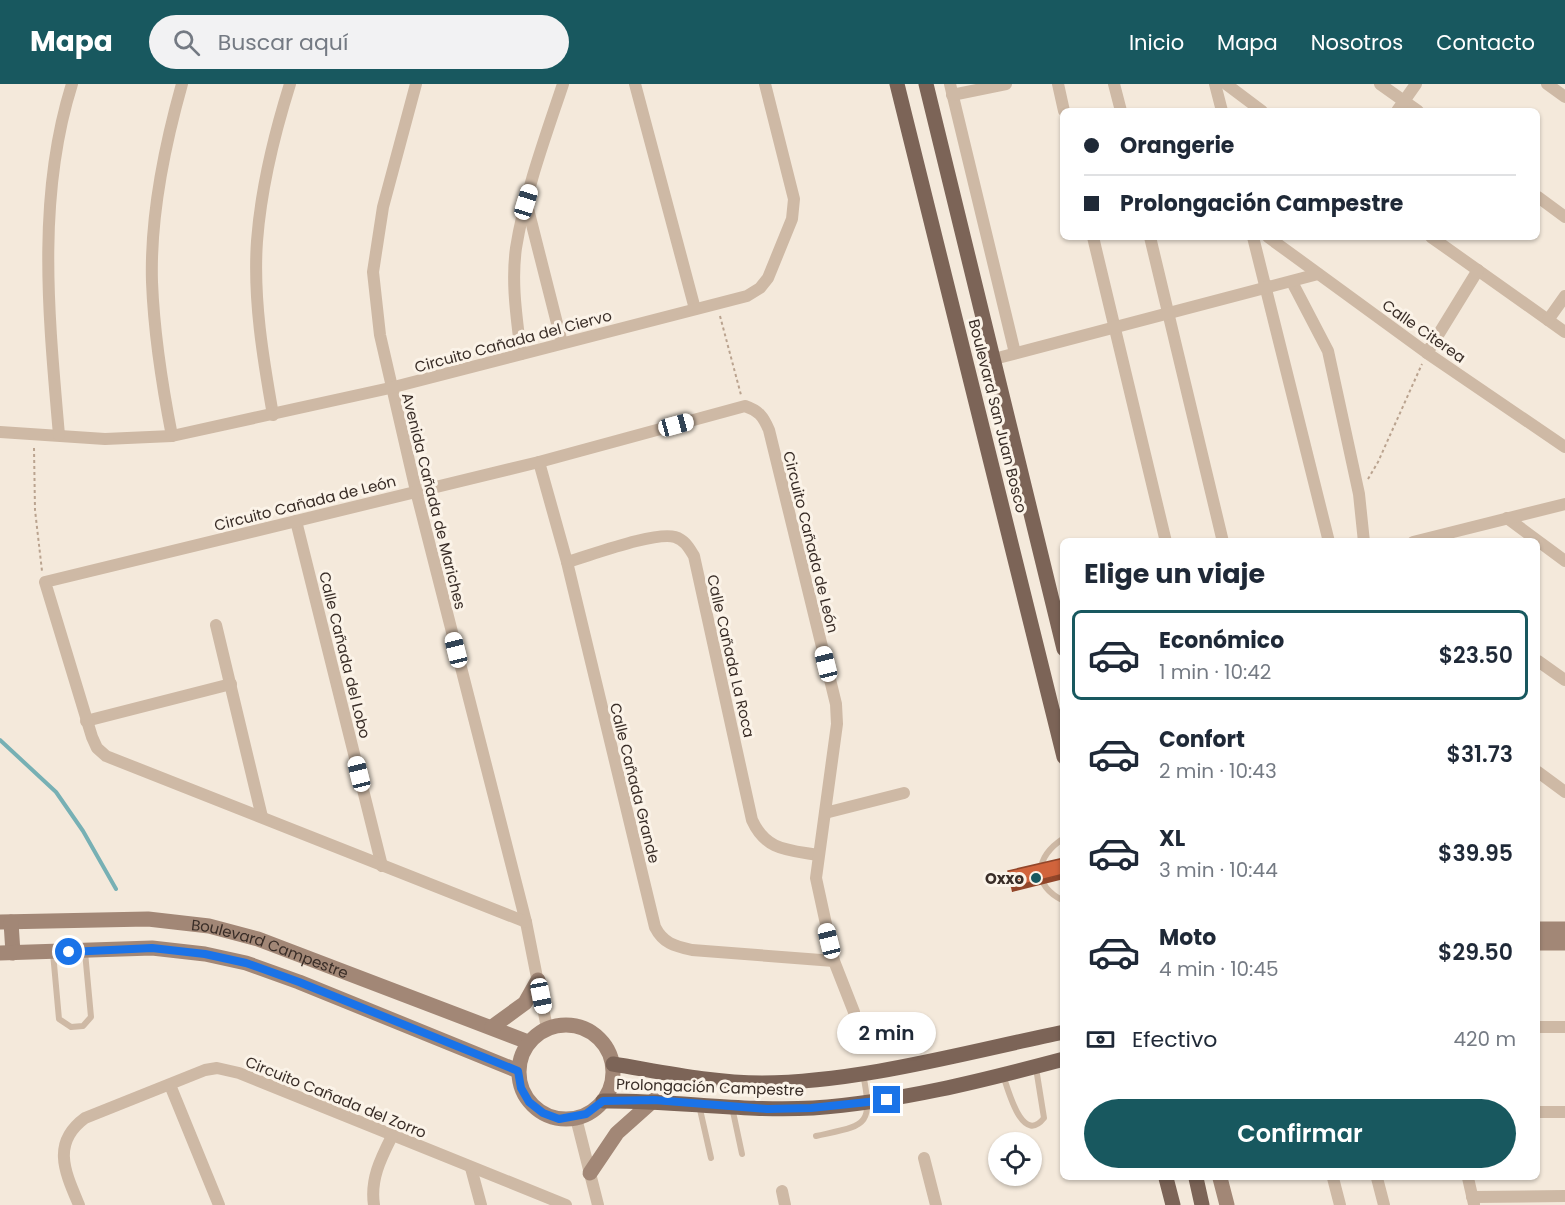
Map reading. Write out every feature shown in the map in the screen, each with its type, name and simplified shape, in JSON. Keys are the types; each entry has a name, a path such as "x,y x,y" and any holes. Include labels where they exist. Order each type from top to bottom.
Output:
{"main road":[{"name":"Boulevard San Juan Bosco","path":"897,84 1060,741"},
{"name":"Boulevard San Juan Bosco","path":"926,84 993,359 1059,611"},
{"name":"Prolongación Campestre","path":"612,1064 720,1081 763,1083 863,1073 927,1062 1060,1033"},
{"name":"Prolongación Campestre","path":"603,1101 654,1100 732,1107 811,1108 869,1103 906,1097 1060,1060"},
{"path":"1167,1180 1173,1205"},
{"path":"1196,1180 1202,1205"}],"street":[{"path":"59,435 47,296 48,237 55,168 72,84"},
{"path":"172,436 158,358 152,280 157,210 165,151 182,84"},
{"path":"273,415 258,312 257,242 266,173 290,84"},
{"name":"Avenida Cañada de Mariches","path":"416,84 383,207 373,272 380,335 390,388 526,922 547,1028"},
{"path":"521,354 514,301 516,250 526,202 563,84"},
{"path":"635,84 695,309"},
{"name":"Circuito Cañada del Ciervo","path":"0,432 124,440 172,436 390,388 747,296 760,288 773,267 792,219 794,199 792,180 765,84"},
{"path":"1006,84 951,90 1015,353"},
{"path":"1058,84 1063,108"},
{"path":"1114,84 1119,108"},
{"path":"1215,84 1221,108"},
{"path":"1226,84 1258,108"},
{"path":"1380,84 1401,106 1416,84"},
{"path":"1547,84 1565,97"},
{"path":"1540,198 1565,217"},
{"path":"526,202 562,343"},
{"path":"1094,240 1165,538"},
{"path":"1151,240 1222,538"},
{"path":"1254,240 1328,538"},
{"name":"Calle Citerea","path":"1272,240 1427,353 1565,447"},
{"path":"1435,240 1565,332"},
{"path":"1427,353 1478,270"},
{"path":"993,359 1169,315 1318,274"},
{"path":"1292,282 1328,351 1359,494 1364,538"},
{"path":"1548,320 1565,296"},
{"name":"Circuito Cañada de León","path":"45,582 539,462 745,406 763,415 769,430 836,704 837,724 816,878 819,902 834,961 854,1012"},
{"name":"Calle Cañada Grande","path":"539,462 567,562 655,927 661,939 675,947 692,950 834,961"},
{"path":"1429,538 1565,504"},
{"path":"1507,518 1534,538"},
{"name":"Calle Cañada del Lobo","path":"296,521 382,866"},
{"name":"Calle Cañada La Roca","path":"567,562 657,536 675,537 687,545 694,556 752,820 758,833 769,843 784,850 818,855"},
{"path":"1540,542 1565,561"},
{"path":"45,582 86,721 98,748 106,756 526,922"},
{"path":"216,625 262,817"},
{"path":"1540,662 1565,680"},
{"path":"86,721 231,684"},
{"path":"1540,773 1565,792"},
{"path":"825,813 904,794"},
{"name":"Boulevard Campestre","path":"5,922 148,919 209,926 258,939 528,1042"},
{"path":"5,922 6,953"},
{"path":"1540,929 1565,929"},
{"path":"1540,944 1565,943"},
{"name":"Boulevard Campestre","path":"6,953 152,948 205,954 246,963 353,1003 518,1071"},
{"path":"492,1027 525,1003 538,980"},
{"path":"574,1025 588,1030 608,1050 612,1064 612,1084 603,1101 595,1109 576,1118 559,1119 543,1113 529,1102 521,1088 518,1071 520,1057 528,1042 547,1028 574,1025"},
{"path":"1540,1027 1565,1027"},
{"path":"1038,1065 1060,1065"},
{"name":"Circuito Cañada del Zorro","path":"79,1205 66,1174 63,1156 66,1140 72,1127 85,1118 205,1070 228,1069 566,1205"},
{"path":"171,1085 219,1205"},
{"path":"590,1173 617,1133 654,1100"},
{"path":"1540,1112 1565,1112"},
{"path":"576,1118 598,1205"},
{"path":"374,1205 373,1182 378,1164 392,1136"},
{"path":"924,1158 936,1205"},
{"path":"471,1168 481,1205"},
{"path":"1221,1180 1227,1205"},
{"path":"1334,1180 1340,1205"},
{"path":"1378,1180 1384,1205"},
{"path":"1468,1180 1473,1201 1565,1196"},
{"path":"782,1191 785,1205"}],"lane":[{"path":"1060,841 1050,847 1042,862 1041,878 1049,894 1060,900"},
{"path":"52,952 59,1019 70,1027 83,1026 91,1017 85,951"},
{"path":"1003,1074 1018,1116 1023,1124 1032,1126 1039,1124 1044,1118 1038,1065"},
{"path":"816,1136 857,1127 866,1117 869,1103 863,1073"},
{"path":"699,1104 711,1158"},
{"path":"732,1107 742,1154"}],"path":[{"path":"716,303 745,406"},
{"path":"1359,494 1378,462 1427,353"},
{"path":"34,435 35,510 45,582"}],"building":[{"name":"Oxxo","path":"1060,859 1060,875 1012,887 1008,871"}],"waterway":[{"path":"0,740 56,792 83,831 116,889"}],"place":[{"name":"Oxxo","path":"1036,878"}],"route":[{"path":"69,952 152,948 205,954 246,963 407,1024 518,1071 521,1088 529,1102 543,1113 559,1119 576,1118 586,1114 603,1101 654,1100 767,1109 811,1108 887,1100"}]}
